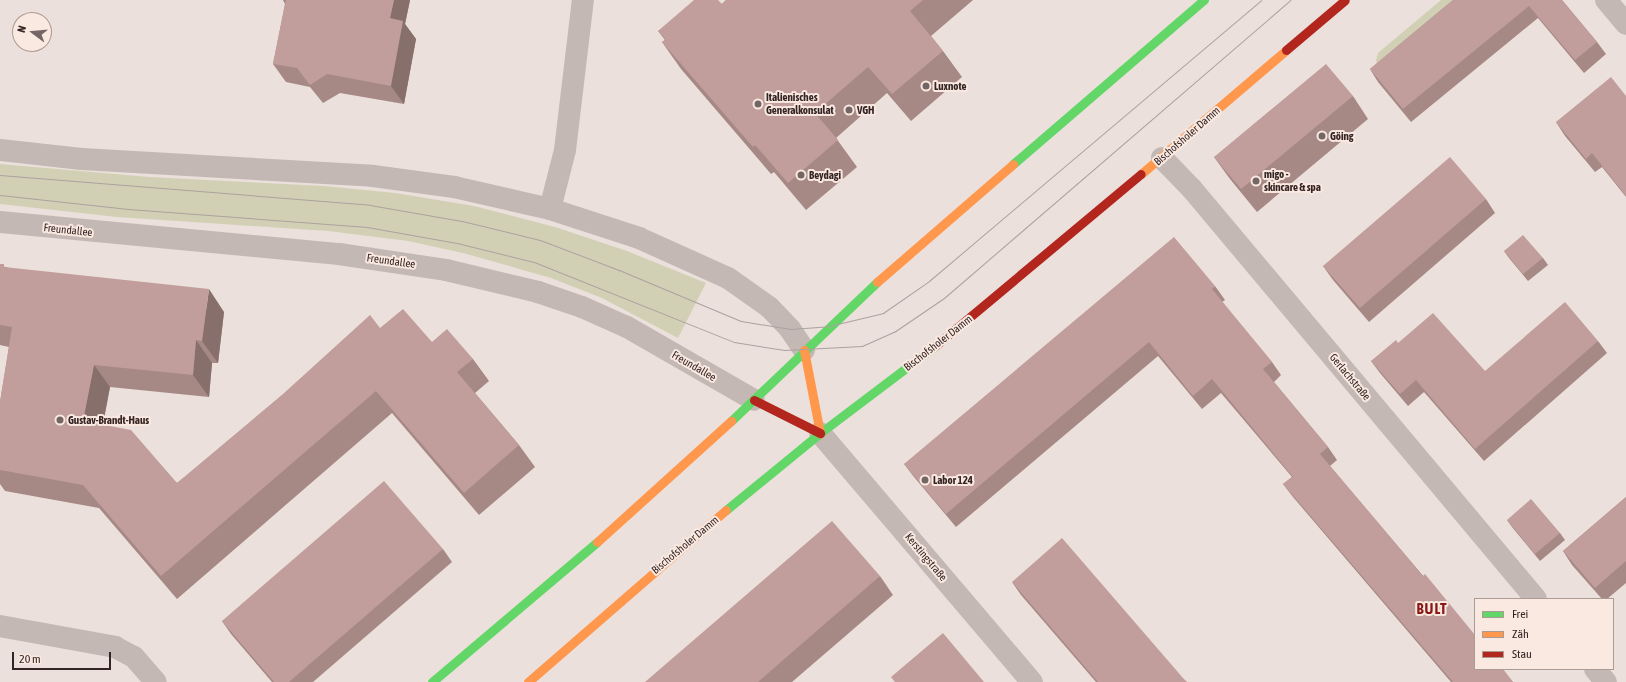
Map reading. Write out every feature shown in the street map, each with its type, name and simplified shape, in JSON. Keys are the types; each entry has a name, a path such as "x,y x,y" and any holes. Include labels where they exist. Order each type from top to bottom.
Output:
{"main road":[{"path":"432,682 554,580 754,400 804,350 884,276 1204,0"},
{"name":"Bischofsholer Damm","path":"528,682 639,582 820,433 965,324 1162,158 1345,0"},
{"path":"804,350 820,433"},
{"path":"754,400 820,433"}],"street":[{"path":"550,208 565,150 583,0"},
{"path":"1606,0 1626,24"},
{"path":"0,150 82,159 372,176 454,187 550,208 639,238 728,278 769,307 790,329 804,350"},
{"name":"Gerlachstraße","path":"1162,158 1192,189 1535,598"},
{"name":"Freundallee","path":"0,222 339,254 446,270 538,292 582,307 627,327 754,400"},
{"name":"Kerstingstraße","path":"820,433 1032,682"},
{"path":"0,626 115,647 134,657 156,682"},
{"path":"1596,670 1606,682"}],"green space":[{"path":"1441,0 1477,0 1378,69 1376,60 1378,53"},
{"path":"0,164 149,177 324,186 395,193 474,206 555,227 627,251 706,283 678,338 602,298 551,278 463,253 408,241 328,231 117,217 0,204"}],"building":[{"path":"286,0 394,0 390,18 403,21 391,86 327,74 310,85 297,68 273,64"},
{"path":"694,0 718,0 722,4 726,0 923,0 910,11 943,51 892,94 868,67 815,113 838,140 788,183 755,145 753,147 662,42 666,40 658,31"},
{"path":"1453,0 1562,0 1597,42 1575,60 1529,6 1403,109 1370,69"},
{"path":"1326,64 1353,96 1241,189 1214,157"},
{"path":"1611,77 1626,96 1626,196 1592,153 1586,159 1556,122"},
{"path":"1450,157 1486,199 1360,308 1323,266"},
{"path":"1523,235 1543,258 1523,274 1504,251"},
{"path":"1174,237 1215,286 1212,289 1272,362 1263,369 1328,447 1320,454 1423,576 1425,574 1474,634 1474,670 1504,670 1513,682 1453,682 1283,484 1293,477 1212,379 1193,396 1149,342 946,514 904,464"},
{"path":"0,264 4,264 4,267 209,289 202,341 196,340 193,375 94,365 83,421 131,430 177,483 283,394 370,315 380,328 403,309 432,342 447,329 473,359 457,372 519,445 464,493 376,391 161,576 83,485 0,470 0,402 12,327 0,325"},
{"path":"1565,302 1598,341 1475,449 1416,380 1400,394 1371,361 1396,340 1398,343 1433,313 1485,371"},
{"path":"384,481 443,549 289,682 274,682 222,621"},
{"path":"1626,497 1626,561 1595,588 1563,551"},
{"path":"1531,499 1560,533 1535,554 1507,520"},
{"path":"832,521 880,576 758,682 645,682"},
{"path":"1062,538 1187,682 1098,682 1012,582"},
{"path":"943,633 984,682 895,682 891,677"}],"tram line":[{"path":"0,175 370,205 462,221 540,240 619,270 741,321 790,329 829,326 883,313 929,281 1261,0"},
{"path":"0,195 128,209 367,227 457,243 534,262 734,342 784,350 862,346 894,332 944,298 1291,0"}],"traffic: fast":[{"path":"1013,164 1204,0"},
{"path":"731,421 877,282"},
{"path":"726,510 820,433 935,346"},
{"path":"432,682 597,542"}],"traffic: slow":[{"path":"1141,174 1286,50"},
{"path":"877,282 1013,164"},
{"path":"804,350 820,433"},
{"path":"597,542 731,421"},
{"path":"528,682 726,510"}],"traffic: jam":[{"path":"1286,50 1345,0"},
{"path":"935,346 1141,174"},
{"path":"754,400 820,433"}],"place":[{"name":"Luxnote","path":"926,86"},
{"name":"Italienisches Generalkonsulat","path":"758,104"},
{"name":"VGH","path":"849,110"},
{"name":"Göing","path":"1322,136"},
{"name":"Beydagi","path":"801,175"},
{"name":"migo - skincare & spa","path":"1256,181"},
{"name":"Gustav-Brandt-Haus","path":"60,420"},
{"name":"Labor 124","path":"925,480"}],"district":[{"name":"BULT","path":"1432,609"}]}
